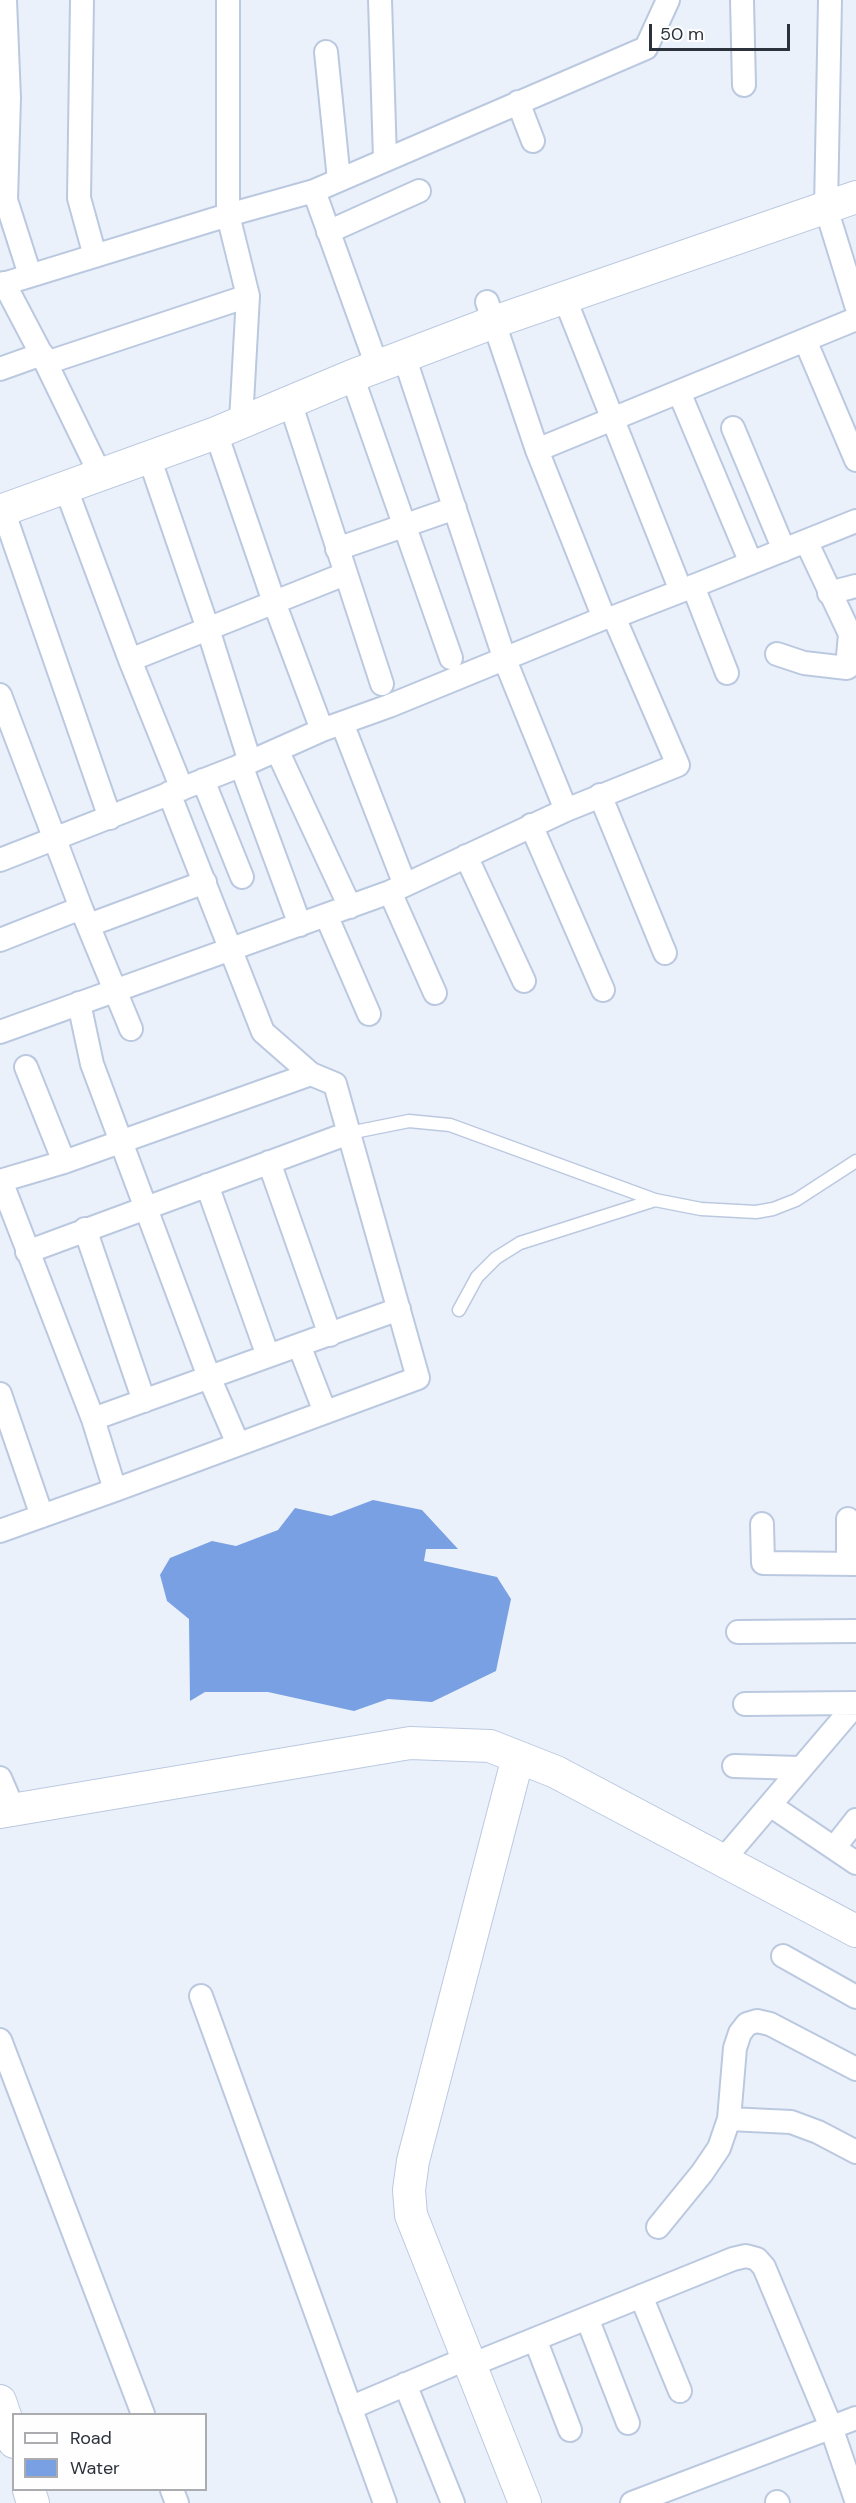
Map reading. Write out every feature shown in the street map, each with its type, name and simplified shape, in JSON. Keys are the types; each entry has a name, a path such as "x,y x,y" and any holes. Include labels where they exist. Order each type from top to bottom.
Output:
{"street":[{"path":"4,0 3,202 30,275"},
{"path":"82,0 79,198 95,255"},
{"path":"228,0 228,214 248,296 233,418 274,603 332,727 397,889 435,993"},
{"path":"380,0 385,159"},
{"path":"95,464 44,359 2,284 228,214 314,191 646,48 668,0"},
{"path":"741,0 744,85"},
{"path":"830,0 826,197 856,305"},
{"path":"326,52 339,180"},
{"path":"518,102 533,141"},
{"path":"490,312 565,299 826,197 856,175"},
{"path":"314,191 375,361 454,508 505,660 566,810"},
{"path":"328,232 419,191"},
{"path":"1,503 65,486 95,464 149,457 233,418 490,312 826,197 856,197"},
{"path":"0,369 44,359 248,296"},
{"path":"565,299 612,420 727,673"},
{"path":"0,1032 397,889 531,825 678,765 609,618 537,450 490,312"},
{"path":"537,450 856,319"},
{"path":"805,340 856,460"},
{"path":"1,503 208,413 233,418 290,402 375,361"},
{"path":"375,361 404,525 450,657"},
{"path":"679,392 751,563"},
{"path":"290,402 382,684"},
{"path":"733,428 784,550"},
{"path":"149,457 208,629 245,764 300,925"},
{"path":"0,1531 418,1378 335,1084 311,1074 263,1032 205,882 130,660 65,486"},
{"path":"1,503 110,818"},
{"path":"337,549 454,508"},
{"path":"0,860 856,521"},
{"path":"777,654 804,663 847,668 850,634 806,541"},
{"path":"130,660 345,574"},
{"path":"829,593 856,586"},
{"path":"0,696 7,732 56,838 114,991 131,1029"},
{"path":"276,750 350,907"},
{"path":"203,780 242,877"},
{"path":"600,795 665,953"},
{"path":"531,825 603,990"},
{"path":"466,856 524,981"},
{"path":"0,940 205,882"},
{"path":"326,915 369,1014"},
{"path":"79,1003 92,1064 209,1377 238,1444"},
{"path":"26,1066 64,1162"},
{"path":"115,1490 93,1419 0,1181 64,1162 311,1074"},
{"path":"27,1252 349,1133"},
{"path":"269,1162 330,1335"},
{"path":"207,1185 268,1356"},
{"path":"85,1229 144,1401"},
{"path":"93,1419 399,1309"},
{"path":"299,1345 325,1412"},
{"path":"0,1394 7,1434 42,1516"},
{"path":"762,1524 763,1563 852,1564 848,1519"},
{"path":"738,1632 856,1631"},
{"path":"745,1704 856,1704"},
{"path":"723,1860 799,1768 856,1704"},
{"path":"0,1778 7,1810 410,1743 490,1746 556,1772 856,1931"},
{"path":"518,1757 413,2161 409,2190 411,2215 525,2503"},
{"path":"734,1766 799,1768"},
{"path":"770,1805 856,1863"},
{"path":"834,1848 856,1820"},
{"path":"783,1956 856,1997"},
{"path":"201,1996 385,2503"},
{"path":"658,2227 702,2173 719,2148 729,2119 735,2048 740,2033 747,2024 757,2021 770,2024 856,2069"},
{"path":"0,2040 142,2413"},
{"path":"729,2119 791,2122 818,2132 856,2151"},
{"path":"351,2408 405,2384 535,2339 733,2259 746,2256 757,2259 764,2267 831,2427 856,2500"},
{"path":"641,2296 680,2391"},
{"path":"587,2318 628,2423"},
{"path":"535,2339 570,2430"},
{"path":"405,2384 453,2503"},
{"path":"0,2401 12,2436"},
{"path":"632,2503 856,2418"}],"lane":[{"path":"349,1133 409,1120 450,1125 655,1200 701,1209 756,1212 773,1209 796,1200 856,1161"},
{"path":"459,1311 477,1277 496,1258 520,1243 655,1200"}],"water":[{"path":"373,1500 422,1510 458,1549 426,1549 424,1561 497,1577 511,1599 496,1671 432,1702 388,1699 354,1711 268,1692 205,1692 190,1701 189,1619 167,1601 160,1575 170,1558 212,1541 236,1546 278,1530 295,1508 331,1516"}]}
